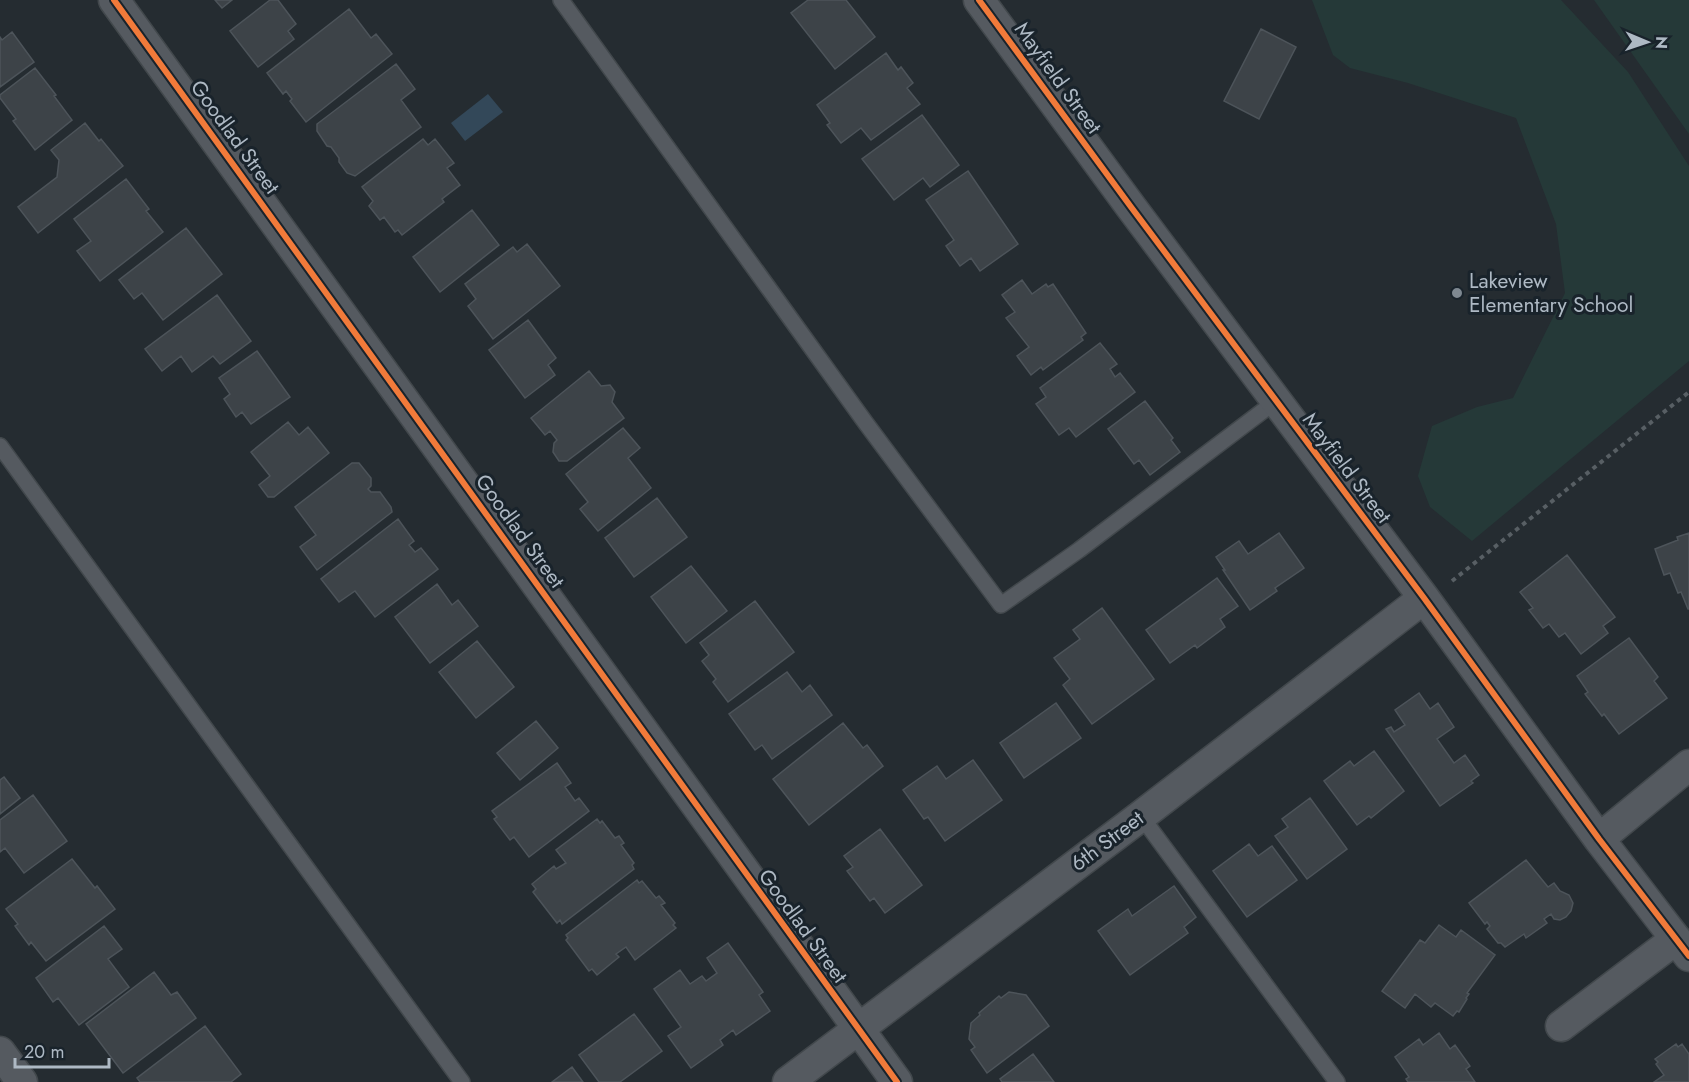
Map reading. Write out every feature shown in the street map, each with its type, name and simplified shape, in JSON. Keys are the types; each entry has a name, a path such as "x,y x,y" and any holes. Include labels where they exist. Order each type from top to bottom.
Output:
{"street":[{"name":"Goodlad Street","path":"114,0 897,1082"},
{"name":"Mayfield Street","path":"979,0 1424,598 1599,839 1683,948"},
{"name":"6th Street","path":"788,1082 1141,816 1424,598"},
{"path":"1599,839 1689,765"},
{"path":"1561,1026 1683,948"},
{"path":"0,1052 22,1082"}],"lane":[{"path":"561,0 865,422 1001,604 1079,550 1276,401"},
{"path":"0,446 462,1082"},
{"path":"1141,816 1336,1082"}],"path":[{"path":"1452,581 1689,392"}],"green space":[{"path":"1312,0 1561,0 1628,72 1689,166 1689,361 1472,541 1430,507 1418,476 1432,426 1477,407 1513,398 1565,293 1556,224 1516,118 1408,83 1350,68 1333,55"},
{"path":"1594,0 1689,0 1689,134"}],"water":[{"path":"488,94 503,112 465,141 451,123"}],"building":[{"path":"215,0 232,0 222,8"},
{"path":"270,0 278,0 296,24 288,31 294,39 258,67 230,31"},
{"path":"808,0 846,0 875,37 835,69 791,13"},
{"path":"349,9 371,38 376,34 392,54 306,122 290,101 292,99 286,91 283,94 267,73"},
{"path":"1261,29 1296,47 1259,119 1224,101"},
{"path":"12,32 34,62 0,87 0,37 2,40"},
{"path":"886,53 898,70 901,67 913,83 907,88 920,104 871,140 861,128 841,143 827,125 830,123 817,105"},
{"path":"396,64 415,89 401,100 421,127 355,176 347,173 339,162 339,158 317,131 317,124"},
{"path":"35,68 72,120 35,150 13,121 16,119 0,95"},
{"path":"922,115 959,165 930,187 923,178 894,200 862,159"},
{"path":"85,123 123,166 38,233 18,207 57,177 59,160 51,150"},
{"path":"423,139 428,145 435,139 454,163 447,168 460,185 442,199 444,202 402,235 398,230 395,232 384,217 380,220 369,206 373,201 362,187"},
{"path":"968,171 1018,244 980,271 971,258 960,266 946,246 954,240 926,200"},
{"path":"126,179 149,209 146,211 163,232 100,281 77,251 91,241 74,219"},
{"path":"472,210 499,245 440,292 413,257"},
{"path":"186,228 222,274 163,320 142,293 134,299 119,280"},
{"path":"527,244 560,286 493,339 468,306 476,299 465,284 513,247 517,252"},
{"path":"1022,280 1032,294 1046,284 1048,287 1053,284 1086,333 1081,337 1083,340 1043,370 1041,367 1031,375 1017,356 1029,347 1006,318 1015,312 1002,295"},
{"path":"217,295 251,341 220,364 213,356 192,372 181,356 162,371 145,349"},
{"path":"528,320 556,358 548,365 555,375 525,398 489,350"},
{"path":"1100,343 1117,364 1110,369 1115,377 1120,373 1135,392 1076,437 1069,428 1059,435 1036,404 1046,397 1040,388"},
{"path":"257,351 290,397 251,424 242,412 236,417 224,399 230,394 219,378"},
{"path":"589,371 601,386 610,385 615,392 612,402 624,418 567,461 559,461 553,452 554,443 557,440 550,431 545,435 531,418"},
{"path":"1145,401 1173,438 1171,440 1180,452 1150,475 1139,460 1134,464 1108,429"},
{"path":"288,422 299,435 308,427 329,453 274,497 268,497 259,485 270,476 251,452"},
{"path":"623,428 640,448 628,458 651,488 598,531 580,509 588,502 566,474"},
{"path":"352,463 359,463 371,478 371,486 368,489 371,492 380,492 392,512 317,570 300,547 316,535 295,507"},
{"path":"657,498 687,537 634,577 605,538"},
{"path":"398,519 414,541 409,545 415,552 421,548 438,569 375,617 355,591 339,602 321,579"},
{"path":"1279,533 1304,568 1275,588 1277,591 1250,610 1216,557 1239,541 1248,554"},
{"path":"1689,533 1688,609 1670,573 1664,575 1655,549"},
{"path":"1567,555 1615,617 1603,626 1608,633 1581,654 1565,633 1559,637 1549,624 1543,628 1529,610 1533,608 1520,592"},
{"path":"691,566 727,611 686,643 651,597"},
{"path":"1217,578 1238,606 1220,619 1225,627 1197,648 1195,645 1170,663 1146,630"},
{"path":"437,584 452,605 458,600 478,626 430,663 395,617"},
{"path":"755,601 794,652 728,702 713,682 716,679 702,661 709,655 700,643"},
{"path":"1102,608 1154,679 1092,724 1063,685 1070,679 1054,658 1080,639 1073,630"},
{"path":"1629,638 1658,677 1654,681 1667,698 1619,734 1585,694 1588,692 1577,676"},
{"path":"477,641 514,687 476,718 439,672"},
{"path":"787,672 802,692 810,685 832,715 772,759 762,745 755,750 729,714"},
{"path":"1419,693 1430,709 1438,703 1454,727 1437,739 1454,763 1465,755 1479,775 1471,781 1473,783 1440,806 1386,729 1391,727 1394,732 1405,725 1395,710"},
{"path":"1056,703 1081,738 1024,778 1000,743"},
{"path":"536,721 558,748 520,780 497,753"},
{"path":"843,723 863,748 867,745 883,766 809,825 773,779"},
{"path":"1374,751 1404,791 1371,818 1369,816 1357,825 1324,781 1350,761 1354,766"},
{"path":"973,760 1002,800 945,841 928,817 924,819 903,790 937,766 946,779"},
{"path":"557,763 571,783 565,787 575,801 579,798 589,811 529,857 514,837 510,840 494,819 497,817 492,811"},
{"path":"4,777 20,798 0,814 0,780"},
{"path":"33,795 67,841 24,873 5,848 0,852 0,820"},
{"path":"1310,798 1347,849 1307,879 1275,836 1288,827 1282,819"},
{"path":"597,819 600,823 602,821 615,838 619,836 624,843 621,845 634,863 632,865 634,869 562,924 560,920 557,923 533,892 536,889 532,884 554,866 556,869 566,863 556,850"},
{"path":"880,829 922,885 885,913 874,898 870,901 847,871 853,867 844,856"},
{"path":"1249,844 1258,856 1272,846 1297,880 1247,917 1213,871"},
{"path":"72,859 115,909 46,961 31,942 29,945 15,926 18,924 6,909"},
{"path":"1526,860 1548,887 1554,883 1560,891 1569,895 1573,903 1566,917 1560,920 1554,919 1551,914 1544,919 1547,923 1526,938 1524,934 1505,947 1498,943 1487,929 1490,926 1487,922 1485,924 1469,903"},
{"path":"637,880 639,883 642,881 656,898 659,896 665,903 661,905 675,923 673,925 676,928 635,960 626,947 616,954 619,957 597,975 592,969 589,971 566,940 568,938 566,935"},
{"path":"1174,886 1196,917 1184,927 1188,933 1130,975 1098,931 1128,909 1132,916"},
{"path":"1439,925 1456,937 1461,930 1495,955 1467,993 1469,994 1467,999 1459,1012 1457,1011 1453,1016 1435,1003 1431,1007 1415,994 1405,1008 1382,991 1420,940 1425,943"},
{"path":"104,926 122,949 108,959 129,987 79,1025 58,998 53,1002 36,978"},
{"path":"728,943 763,992 759,995 770,1011 736,1035 733,1030 720,1040 723,1045 691,1068 668,1036 681,1027 654,989 680,970 690,984 702,976 706,981 717,973 707,958"},
{"path":"154,972 171,995 177,992 196,1018 123,1073 86,1024"},
{"path":"1009,992 1026,995 1049,1026 987,1073 971,1050 975,1047 969,1039 971,1023 999,996 1001,998"},
{"path":"634,1014 662,1051 620,1082 599,1082 579,1055"},
{"path":"205,1026 241,1074 231,1082 140,1082 137,1078"},
{"path":"1439,1033 1450,1049 1455,1045 1470,1066 1466,1069 1475,1082 1408,1082 1406,1079 1409,1077 1395,1057 1419,1039 1423,1045"},
{"path":"1676,1044 1678,1047 1682,1044 1689,1054 1689,1082 1654,1082 1664,1075 1655,1059"},
{"path":"1033,1054 1054,1082 1002,1082 1000,1079"},
{"path":"572,1067 583,1082 552,1082"}],"cycle path":[{"path":"114,0 897,1082"},
{"path":"979,0 1424,598 1599,839 1689,956"}],"place":[{"name":"Lakeview Elementary School","path":"1457,293"}]}
